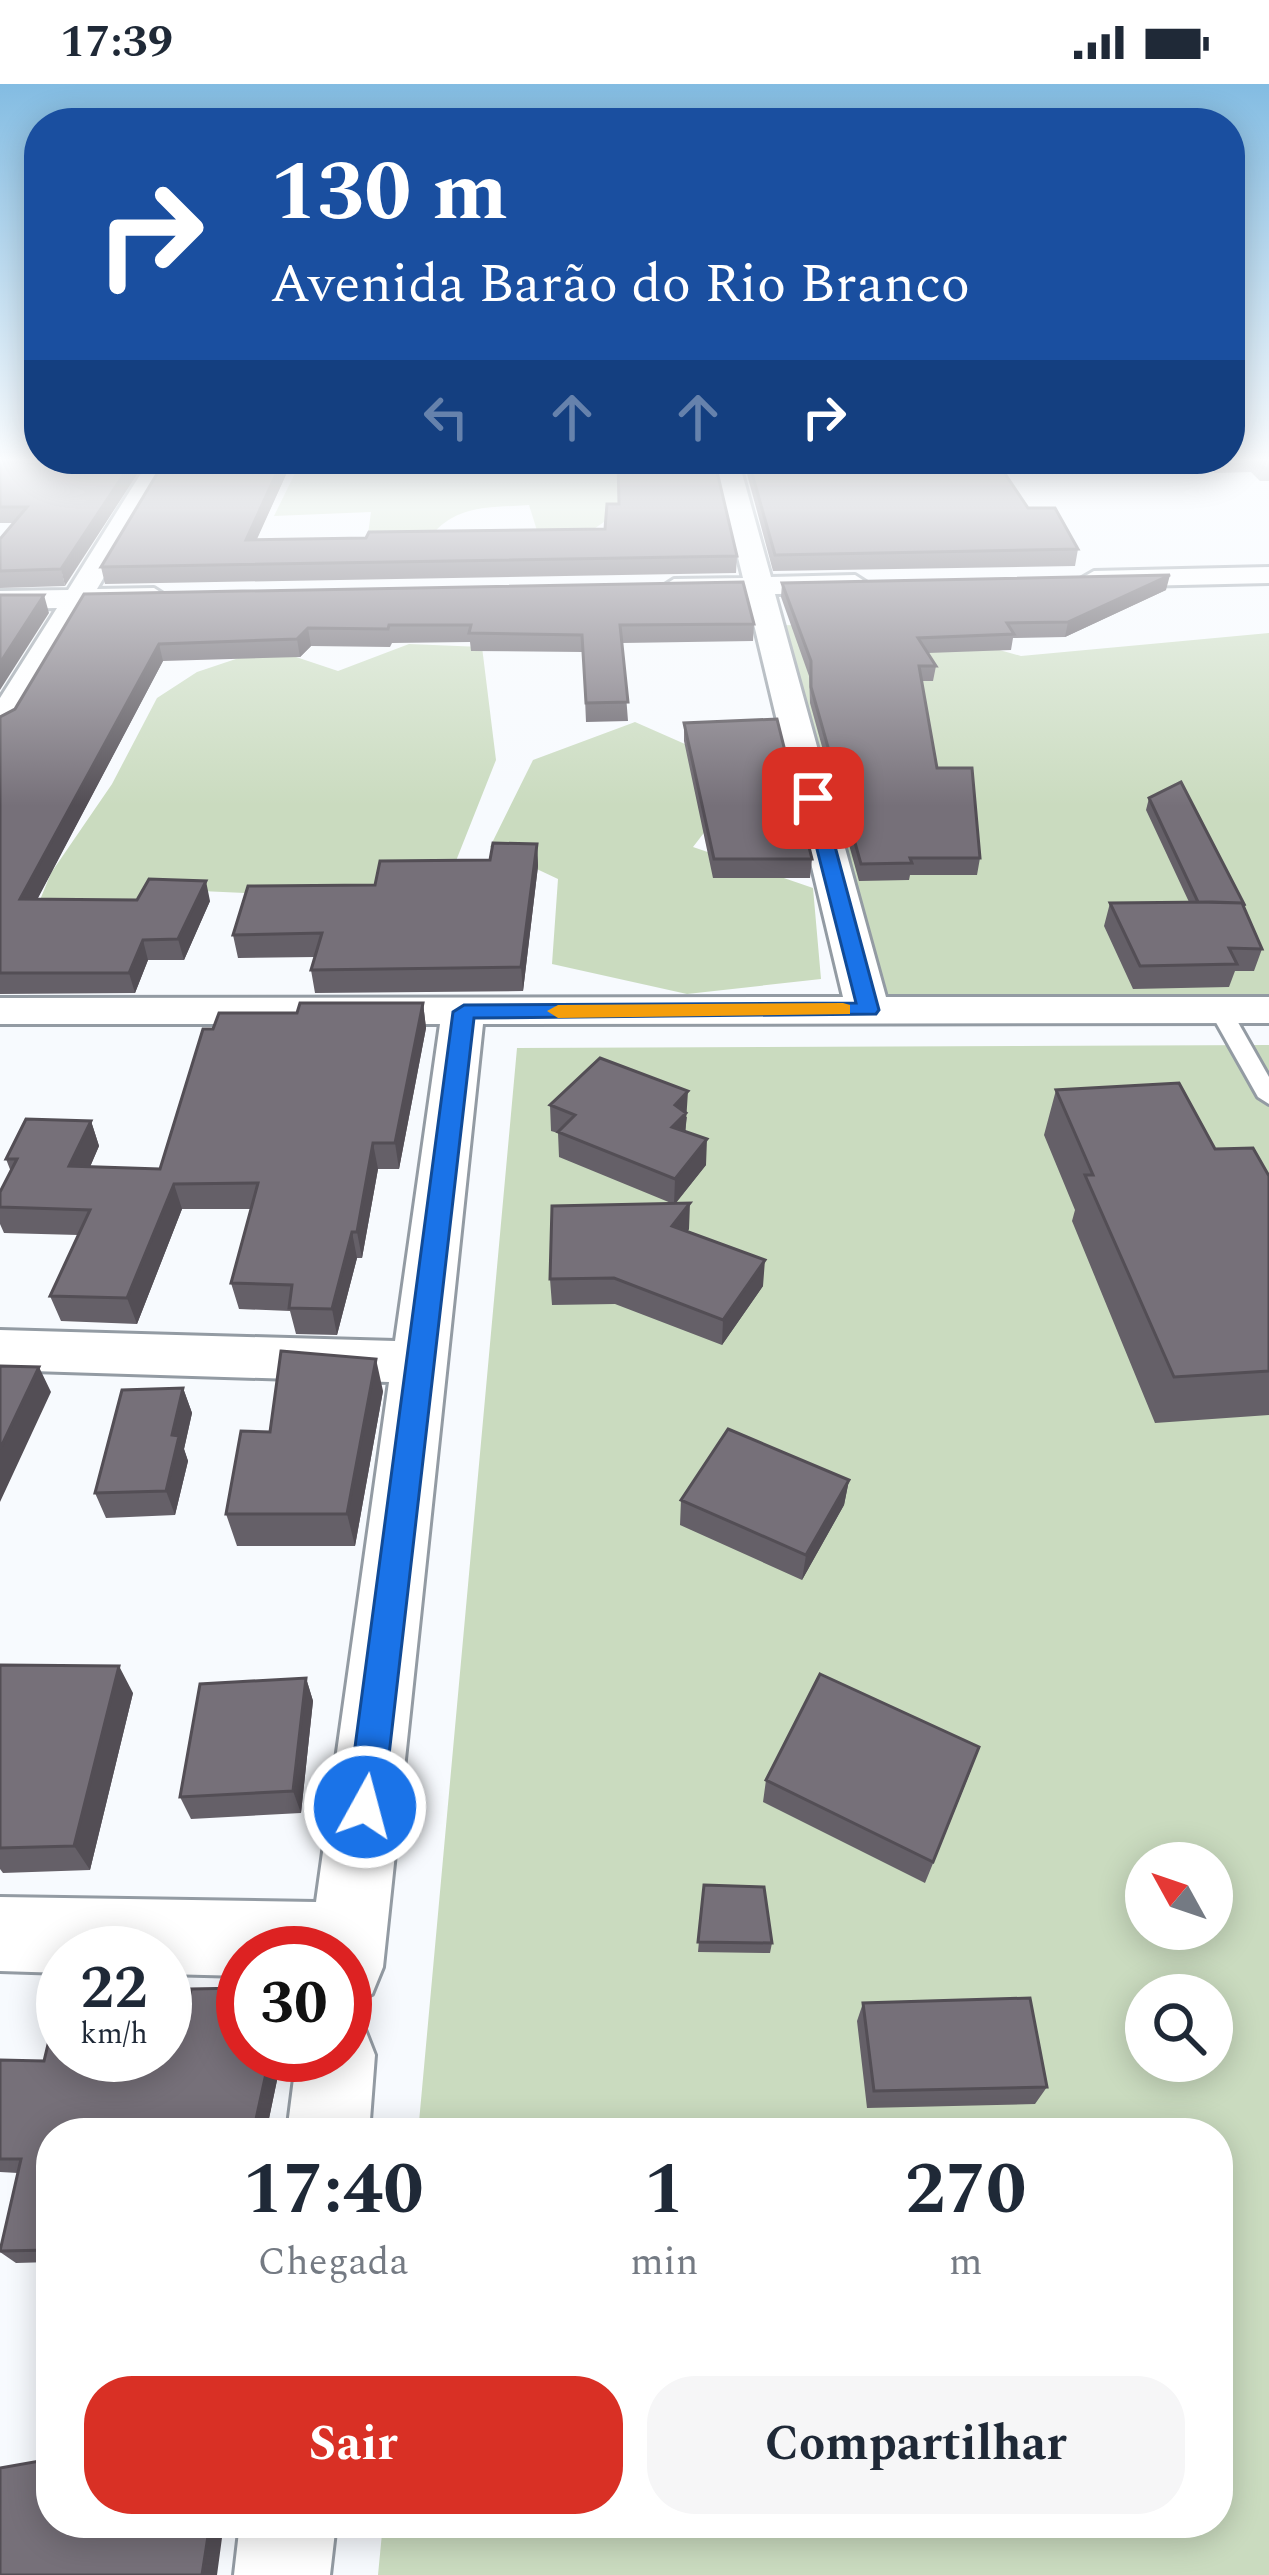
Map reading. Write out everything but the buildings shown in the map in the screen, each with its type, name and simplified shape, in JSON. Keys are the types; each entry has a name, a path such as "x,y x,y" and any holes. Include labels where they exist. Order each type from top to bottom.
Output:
{"street":[{"path":"0,725 95,574"},
{"path":"755,574 868,1010"},
{"path":"1060,580 1269,575"},
{"path":"641,589 874,584"},
{"path":"0,600 174,596"},
{"path":"0,1011 1269,1010"},
{"path":"350,1926 464,1012"},
{"path":"0,1350 422,1362"},
{"path":"0,1934 216,1946"},
{"path":"330,2118 333,2082"},
{"path":"282,2575 286,2538"}],"lane":[{"path":"1220,1010 1269,1096"}],"green space":[{"path":"785,625 932,631 1021,656 1269,633 1269,994 886,994"},
{"path":"409,644 482,647 496,760 448,881 267,894 179,890 17,956 51,873 112,784 157,698 197,672 269,648 338,671"},
{"path":"635,722 744,770 730,799 693,847 813,888 821,979 687,994 552,964 558,879 490,847 533,760"},
{"path":"1269,1045 1269,2575 378,2575 382,2538 1233,2538 1233,2118 419,2118 517,1048"}],"slow traffic":[{"path":"558,1011 843,1010"}],"route":[{"path":"365,1807 464,1012 868,1010 813,798"}]}
